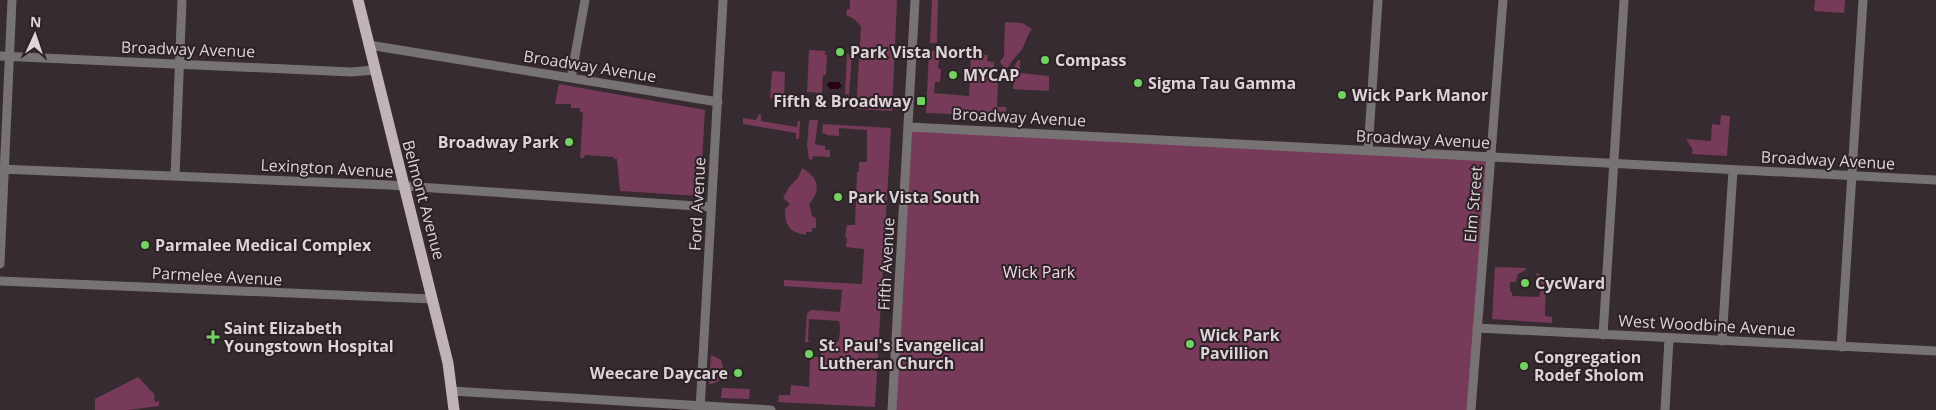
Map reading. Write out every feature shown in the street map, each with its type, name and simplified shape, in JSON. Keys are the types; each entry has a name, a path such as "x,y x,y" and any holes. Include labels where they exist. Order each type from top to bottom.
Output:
{"main road":[{"name":"Belmont Avenue","path":"358,0 448,363 454,410"}],"street":[{"path":"0,264 4,57 12,0"},
{"path":"175,176 182,0"},
{"path":"571,78 585,0"},
{"name":"Ford Avenue","path":"700,408 723,0"},
{"name":"Fifth Avenue","path":"892,410 915,0"},
{"path":"1368,151 1378,0"},
{"name":"Elm Street","path":"1472,410 1503,0"},
{"path":"1603,335 1624,0"},
{"path":"1841,347 1863,0"},
{"name":"Broadway Avenue","path":"369,45 718,102"},
{"name":"Broadway Avenue","path":"4,57 351,72 374,70"},
{"name":"Broadway Avenue","path":"909,127 1936,180"},
{"name":"Lexington Avenue","path":"2,169 403,187 711,207"},
{"path":"1722,341 1733,170"},
{"name":"Parmelee Avenue","path":"0,281 432,299"},
{"name":"West Woodbine Avenue","path":"1477,328 1936,351"},
{"path":"1665,410 1669,339"},
{"path":"452,392 700,408 771,410"}],"green space":[{"path":"850,0 897,0 892,111 856,109 861,26 854,19 846,15 847,9 850,9"},
{"path":"932,0 938,0 937,43 930,43"},
{"path":"1815,0 1845,0 1844,13 1814,11"},
{"path":"1005,22 1022,23 1032,29 1022,50 1007,69 1000,62 1004,56"},
{"path":"809,50 825,51 825,55 827,55 826,75 823,75 822,93 807,92"},
{"path":"929,51 945,51 945,55 941,55 939,59 938,68 941,69 940,82 935,82 934,93 969,96 971,54 988,55 987,61 994,62 993,81 998,82 997,107 1006,107 1006,116 926,113"},
{"path":"847,54 852,55 849,95 845,94"},
{"path":"1018,60 1020,60 1020,73 1049,76 1049,91 1013,89 1014,67"},
{"path":"772,71 785,72 784,99 770,98"},
{"path":"559,84 705,110 700,196 620,191 617,159 614,159 614,157 585,155 584,158 580,158 583,112 580,112 580,108 571,108 571,104 555,104"},
{"path":"759,114 761,115 761,121 797,127 798,121 800,121 799,139 796,139 796,133 743,124 743,118 756,120"},
{"path":"1721,115 1730,116 1727,156 1692,154 1693,150 1686,139 1711,141 1712,124 1720,125"},
{"path":"818,120 815,144 825,146 825,150 830,150 830,157 813,156 812,160 809,159 807,145 809,121"},
{"path":"823,124 891,128 875,407 778,402 779,395 790,395 791,385 809,387 810,360 813,357 821,357 822,342 838,342 840,332 839,321 809,319 808,340 810,342 805,342 807,314 811,310 840,312 842,290 784,286 784,280 862,284 864,249 846,247 847,237 845,237 847,225 855,225 857,172 859,172 859,162 867,162 867,130 839,128 839,136 826,135 822,133"},
{"name":"Wick Park","path":"909,127 1492,157 1471,410 892,410"},
{"path":"802,168 815,179 817,188 809,204 812,216 816,218 816,228 812,228 812,232 806,232 806,235 792,230 787,224 785,209 790,204 783,198 789,187 798,178"},
{"path":"1495,267 1526,268 1526,270 1518,274 1516,282 1510,282 1512,296 1539,297 1542,284 1539,284 1536,274 1538,273 1546,280 1545,316 1552,317 1552,323 1492,319"},
{"path":"711,355 721,360 723,373 720,380 709,384"},
{"path":"138,377 154,394 155,402 159,401 159,406 128,410 95,410 95,399"},
{"path":"722,388 750,389 749,399 721,398"}],"shaded area":[{"path":"829,82 839,82 842,86 838,89 830,89 827,85"}],"place":[{"name":"Park Vista North","path":"840,52"},
{"name":"Compass","path":"1045,60"},
{"name":"MYCAP","path":"953,75"},
{"name":"Sigma Tau Gamma","path":"1138,83"},
{"name":"Wick Park Manor","path":"1342,95"},
{"name":"Fifth & Broadway","path":"921,101"},
{"name":"Broadway Park","path":"569,142"},
{"name":"Park Vista South","path":"838,197"},
{"name":"Parmalee Medical Complex","path":"145,245"},
{"name":"CycWard","path":"1525,283"},
{"name":"Saint Elizabeth Youngstown Hospital","path":"213,337"},
{"name":"Wick Park Pavillion","path":"1190,344"},
{"name":"St. Paul's Evangelical Lutheran Church","path":"809,354"},
{"name":"Congregation Rodef Sholom","path":"1524,366"},
{"name":"Weecare Daycare","path":"738,373"}]}
